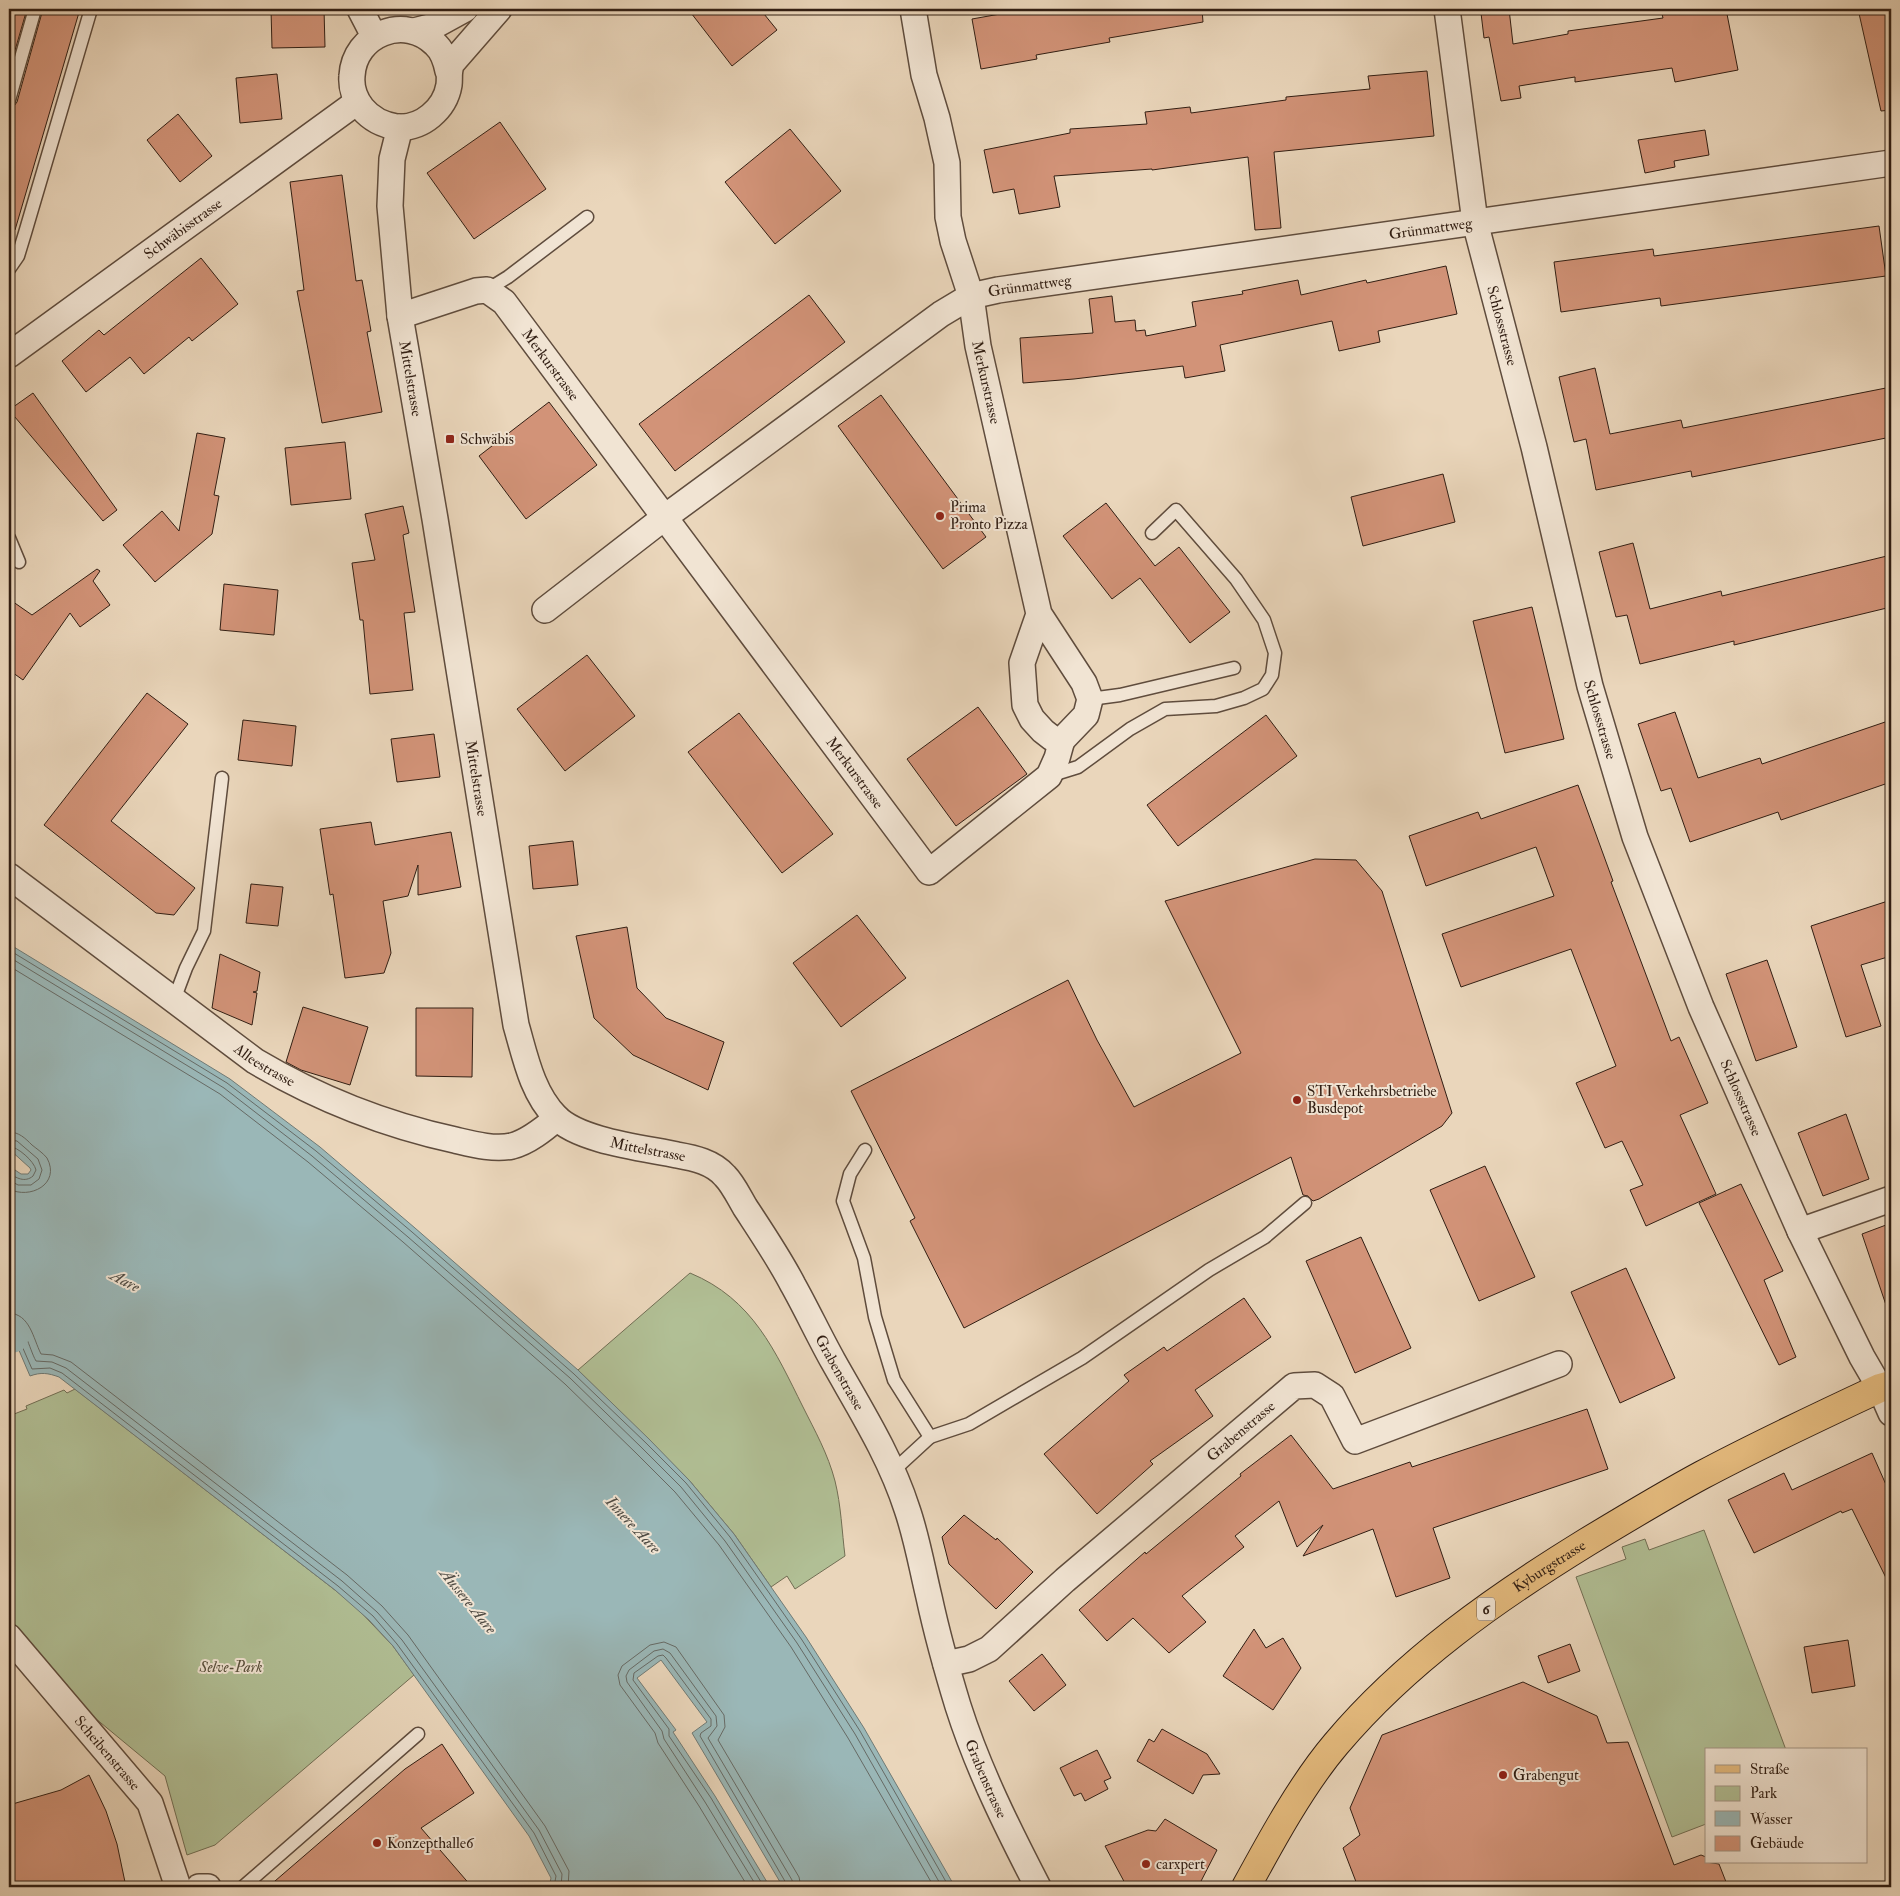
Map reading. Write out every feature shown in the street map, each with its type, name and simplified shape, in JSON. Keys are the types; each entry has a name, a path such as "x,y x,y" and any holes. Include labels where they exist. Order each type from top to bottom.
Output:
{"main road":[{"name":"Kyburgstrasse","path":"1246,1887 1275,1834 1335,1745 1406,1672 1471,1620 1543,1570 1636,1512 1789,1431 1886,1386"}],"street":[{"path":"360,9 374,36"},
{"path":"414,31 434,26 465,9"},
{"path":"448,71 457,56 499,9"},
{"name":"Merkurstrasse","path":"487,290 504,302 929,872 1049,776 1062,740 1086,715 1090,699 1084,683 1039,614 978,346 971,296 953,240 948,217 947,163 938,118 924,75 913,9"},
{"name":"Schlossstrasse","path":"1447,9 1475,222 1534,447 1590,686 1632,829 1700,1007 1800,1232 1862,1357 1886,1386 1891,1413"},
{"path":"397,29 414,31 426,36 436,45 444,57 449,85 445,98 437,110 427,119 414,125 400,127 387,125 375,120 357,102 351,83 352,67 358,52 374,36 397,29"},
{"name":"Schwäbisstrasse","path":"9,356 357,102"},
{"name":"Mittelstrasse","path":"400,127 392,159 390,206 400,316 435,519 516,1025 531,1075 541,1097 557,1118 577,1132 694,1158 710,1164 725,1175 792,1283"},
{"name":"Grünmattweg","path":"971,296 998,290 1891,163"},
{"path":"400,316 476,291 487,290"},
{"path":"545,610 666,517 941,314 971,296"},
{"path":"1039,614 1022,663 1025,706 1032,719 1043,731 1052,738 1062,740"},
{"name":"Alleestrasse","path":"9,876 255,1061 293,1084 349,1108 414,1131 478,1145 511,1146 535,1134 557,1118"},
{"path":"1800,1232 1891,1199"},
{"name":"Grabenstrasse","path":"792,1283 893,1471 914,1533 946,1664 959,1707 984,1775 1038,1887"},
{"name":"Grabenstrasse","path":"946,1664 969,1658 989,1649 1065,1580 1294,1386 1315,1385 1332,1396 1355,1441 1559,1364"},
{"name":"Scheibenstrasse","path":"9,1637 150,1802 178,1887"},
{"path":"199,1887 208,1887"}],"lane":[{"path":"9,100 35,9"},
{"path":"9,269 18,256 91,9"},
{"path":"487,290 508,278 587,217"},
{"path":"1049,776 1078,768 1130,729 1165,709 1216,706 1244,698 1263,690 1272,675 1276,653 1264,620 1236,579 1211,548 1176,510 1152,533"},
{"path":"9,538 19,562"},
{"path":"1090,699 1120,695 1234,668"},
{"path":"174,1000 186,968 204,931 222,778"},
{"path":"865,1150 850,1174 843,1201 864,1258 875,1317 894,1380 930,1437"},
{"path":"893,1471 930,1437 969,1424 1082,1358 1209,1270 1265,1237 1305,1203"},
{"path":"243,1887 418,1734"}],"green space":[{"path":"690,1273 712,1284 730,1297 760,1329 793,1386 829,1461 839,1499 845,1556 795,1589 787,1576 771,1587 734,1534 689,1480 578,1370"},
{"name":"Selve-Park","path":"75,1389 353,1604 393,1646 414,1675 215,1845 187,1855 165,1776 72,1699 9,1622 9,1416 27,1409 26,1406 64,1390 67,1393"},
{"path":"1704,1530 1785,1748 1705,1748 1705,1824 1672,1837 1576,1577 1626,1559 1622,1547 1645,1539 1649,1550"}],"water":[{"path":"9,944 230,1079 320,1147 578,1370 649,1439 689,1480 734,1534 806,1637 864,1728 955,1887 783,1887 692,1733 707,1722 661,1660 637,1678 676,1730 673,1732 715,1796 770,1887 549,1887 551,1878 529,1836 393,1646 369,1620 335,1590 59,1377 44,1374 30,1376 9,1327 9,1166 21,1174 28,1174 31,1170 9,1149"}],"building":[{"path":"9,9 27,9 9,71"},
{"path":"43,9 80,9 15,230 9,229 9,108 17,102"},
{"path":"271,9 324,9 325,47 272,48"},
{"path":"688,9 760,9 777,30 732,66"},
{"path":"1028,9 1202,9 1203,22 1109,38 1110,42 1036,55 1037,59 981,69 972,19"},
{"path":"1509,9 1513,44 1568,34 1568,31 1663,18 1662,14 1691,9 1726,9 1738,70 1675,82 1672,68 1575,82 1575,77 1519,86 1521,98 1501,101 1489,37 1484,38 1481,13"},
{"path":"1858,9 1891,9 1891,110 1881,111"},
{"path":"1427,71 1434,136 1274,152 1281,228 1255,230 1248,157 1152,170 1054,176 1060,207 1019,214 1014,189 993,193 984,150 1070,133 1070,129 1147,124 1145,112 1190,107 1191,113 1286,100 1286,97 1370,89 1368,76"},
{"path":"277,74 282,119 240,123 236,78"},
{"path":"178,114 212,156 180,182 147,140"},
{"path":"500,122 546,189 474,239 427,173"},
{"path":"790,129 841,191 775,244 725,182"},
{"path":"1705,130 1709,155 1674,161 1675,167 1645,173 1638,140"},
{"path":"342,175 356,281 362,280 371,331 367,332 382,412 322,423 297,291 304,290 290,182"},
{"path":"1879,226 1886,276 1661,306 1660,298 1561,312 1554,262 1653,249 1654,256"},
{"path":"201,258 238,304 192,341 189,337 144,374 130,357 86,392 62,361 99,330 104,335"},
{"path":"1446,266 1457,314 1378,331 1380,342 1339,351 1332,321 1220,345 1225,371 1185,378 1183,366 1023,383 1020,338 1093,333 1089,299 1112,296 1115,322 1135,320 1136,331 1145,330 1146,336 1196,326 1192,302 1243,294 1242,291 1298,280 1301,295 1366,280 1367,283"},
{"path":"809,295 845,342 675,471 639,424"},
{"path":"1595,368 1610,434 1681,420 1683,428 1891,387 1891,437 1692,477 1691,471 1596,490 1586,439 1574,442 1559,377"},
{"path":"33,393 117,510 103,521 9,410"},
{"path":"881,395 986,537 943,569 838,426"},
{"path":"549,402 597,465 526,519 479,456"},
{"path":"197,433 225,438 214,495 219,496 212,534 155,582 123,545 162,511 179,531"},
{"path":"345,442 351,499 291,505 285,448"},
{"path":"1443,474 1455,522 1363,546 1351,497"},
{"path":"1106,503 1155,566 1179,547 1230,612 1190,643 1140,578 1112,599 1063,536"},
{"path":"403,506 409,533 403,535 415,612 404,613 413,690 370,694 363,620 360,620 352,563 375,560 365,514"},
{"path":"1633,543 1650,609 1721,591 1722,596 1891,555 1891,607 1734,645 1734,641 1640,664 1627,615 1616,617 1599,552"},
{"path":"97,569 100,571 93,581 110,605 80,627 70,613 23,680 9,670 9,599 32,615"},
{"path":"224,584 278,590 274,635 220,630"},
{"path":"1532,607 1564,739 1505,753 1473,621"},
{"path":"587,655 635,716 565,771 517,709"},
{"path":"147,693 188,724 111,821 195,888 174,915 156,913 44,825"},
{"path":"978,707 1027,774 956,826 907,759"},
{"path":"1675,712 1698,778 1760,758 1762,764 1891,720 1891,782 1781,820 1778,812 1690,842 1671,788 1661,791 1638,724"},
{"path":"739,713 833,834 782,873 688,752"},
{"path":"1266,715 1297,756 1178,846 1147,805"},
{"path":"243,720 296,726 292,766 238,760"},
{"path":"434,734 440,777 397,782 391,739"},
{"path":"1578,785 1613,881 1611,882 1671,1041 1679,1037 1708,1103 1680,1115 1716,1194 1646,1226 1630,1190 1643,1185 1622,1141 1605,1148 1576,1083 1616,1066 1571,949 1461,987 1442,934 1554,896 1536,847 1426,886 1409,836 1478,812 1481,819"},
{"path":"371,822 375,845 451,832 461,887 418,895 418,865 408,896 383,901 391,953 384,973 345,978 333,894 330,895 320,829"},
{"path":"573,841 578,885 533,889 529,846"},
{"name":"STI Verkehrsbetriebe Busdepot","path":"1315,859 1356,860 1382,891 1452,1113 1442,1126 1319,1199 1313,1201 1308,1196 1303,1195 1291,1157 964,1328 910,1221 915,1218 851,1091 1068,980 1097,1040 1134,1107 1241,1053 1165,901"},
{"path":"251,884 283,887 278,926 246,923"},
{"path":"1891,900 1891,956 1861,965 1881,1026 1846,1037 1811,926"},
{"path":"857,915 906,978 841,1027 793,963"},
{"path":"627,927 637,988 666,1018 724,1042 708,1090 633,1055 594,1018 576,936"},
{"path":"220,954 260,972 257,991 253,992 257,993 252,1025 212,1008"},
{"path":"1767,960 1797,1047 1756,1061 1726,974"},
{"path":"303,1007 368,1027 350,1085 301,1070 286,1062"},
{"path":"416,1008 473,1008 472,1077 416,1076"},
{"path":"1846,1114 1869,1179 1823,1196 1798,1133"},
{"path":"1485,1166 1535,1277 1479,1301 1430,1190"},
{"path":"1741,1184 1783,1271 1764,1280 1796,1357 1779,1365 1699,1203"},
{"path":"1886,1225 1891,1239 1891,1308 1887,1308 1862,1234"},
{"path":"1361,1237 1411,1348 1355,1373 1306,1261"},
{"path":"1626,1268 1675,1378 1620,1403 1571,1292"},
{"path":"1244,1298 1271,1337 1195,1390 1213,1416 1150,1461 1153,1464 1097,1514 1044,1454 1129,1381 1124,1375 1164,1347 1167,1351"},
{"path":"1587,1409 1608,1469 1433,1528 1450,1578 1396,1597 1373,1529 1303,1556 1323,1525 1297,1547 1279,1501 1235,1536 1244,1547 1182,1596 1206,1622 1169,1653 1133,1618 1107,1641 1079,1610 1145,1552 1146,1554 1241,1476 1240,1474 1291,1435 1333,1489 1410,1462 1412,1467"},
{"path":"1872,1453 1891,1496 1891,1588 1852,1509 1842,1513 1841,1511 1754,1553 1728,1500 1784,1473 1792,1490"},
{"path":"964,1515 996,1540 997,1538 1033,1572 996,1609 949,1564 942,1537"},
{"path":"1254,1629 1266,1648 1283,1638 1301,1668 1273,1710 1223,1676"},
{"path":"1848,1640 1855,1686 1812,1693 1804,1647"},
{"path":"1570,1644 1580,1671 1548,1683 1538,1656"},
{"path":"1042,1654 1066,1685 1034,1711 1009,1681"},
{"name":"Grabengut","path":"1523,1682 1597,1716 1607,1743 1628,1742 1674,1865 1701,1855 1705,1857 1705,1864 1719,1864 1728,1887 1358,1887 1343,1848 1360,1835 1350,1808 1382,1735"},
{"path":"1162,1729 1207,1754 1220,1774 1203,1775 1193,1794 1137,1761 1149,1739 1154,1742"},
{"name":"Konzepthalle6","path":"442,1744 474,1793 421,1828 472,1887 268,1887 405,1769"},
{"path":"1097,1750 1111,1778 1104,1781 1108,1789 1085,1801 1081,1793 1074,1796 1060,1768"},
{"path":"89,1775 106,1811 117,1844 125,1882 100,1887 14,1887 9,1876 9,1805 61,1790"},
{"path":"1165,1819 1217,1850 1198,1887 1127,1887 1105,1846 1148,1830 1156,1831"}],"waterway":[{"path":"9,1338 13,1337"}],"place":[{"name":"Schwäbis","path":"450,439"},
{"name":"Prima Pronto Pizza","path":"940,516"},
{"name":"STI Verkehrsbetriebe Busdepot","path":"1297,1100"},
{"name":"Grabengut","path":"1503,1775"},
{"name":"Konzepthalle6","path":"377,1843"},
{"name":"carxpert","path":"1146,1864"}],"water label":[{"name":"Aare","path":"125,1281"},
{"name":"Innere Aare","path":"633,1525"},
{"name":"Äussere Aare","path":"468,1601"}]}
